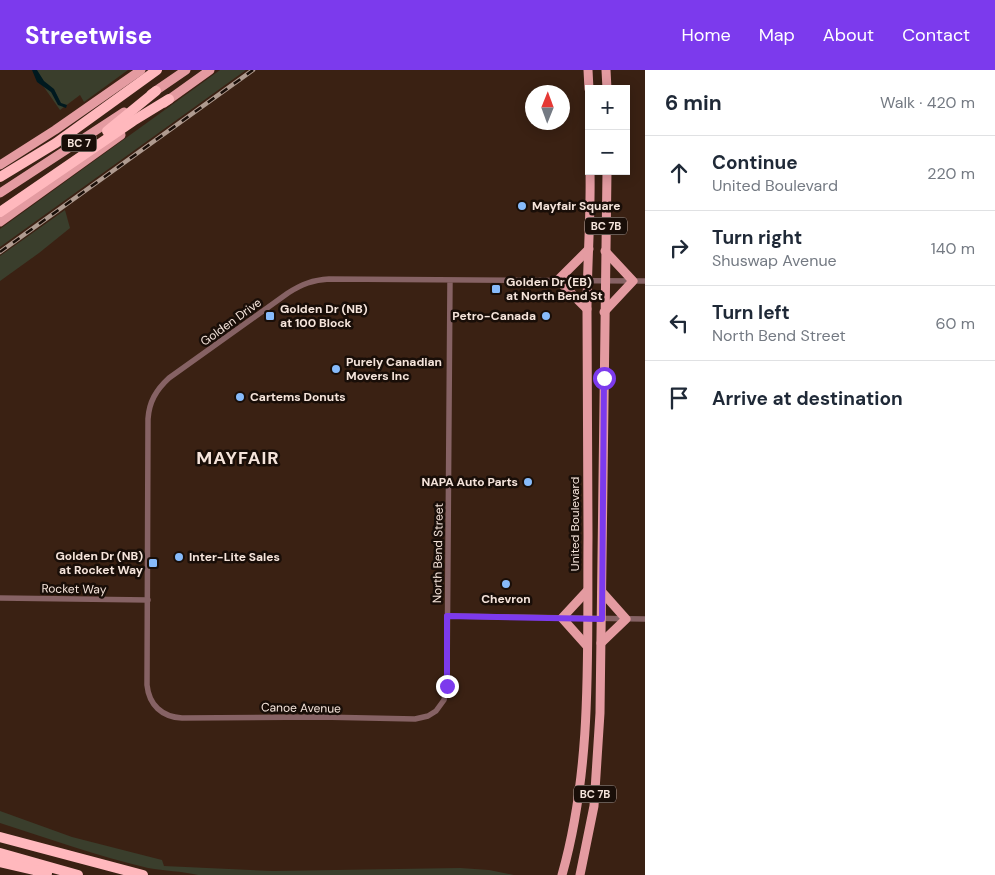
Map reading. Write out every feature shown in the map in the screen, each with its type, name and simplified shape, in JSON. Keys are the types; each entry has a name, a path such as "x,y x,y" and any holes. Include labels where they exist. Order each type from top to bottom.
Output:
{"highway":[{"path":"0,177 56,143 157,70"},
{"path":"0,206 114,126 156,91"},
{"path":"0,212 142,115 169,99"},
{"path":"0,830 120,870"},
{"path":"0,836 143,875"},
{"path":"0,853 78,875"},
{"path":"0,862 58,875"}],"main road":[{"name":"BC 7","path":"0,165 55,130 141,70"},
{"name":"BC 7","path":"0,193 186,70"},
{"path":"0,222 210,70"},
{"path":"588,70 589,85"},
{"path":"606,70 607,85"},
{"name":"United Boulevard","path":"562,875 574,831 583,766 586,718 587,310 590,175"},
{"name":"BC 7B","path":"580,875 592,818 600,712 607,175"},
{"path":"587,310 558,280 589,248"},
{"path":"604,312 633,281 605,251"},
{"path":"587,591 562,618 587,646"},
{"path":"601,643 626,619 602,592"}],"street":[{"name":"Golden Drive","path":"158,709 149,697 146,685 148,419 150,404 160,386 169,378 282,297 303,284 314,280 645,281"},
{"name":"North Bend Street","path":"441,705 446,697 447,686 450,280"},
{"name":"Rocket Way","path":"0,598 148,600"},
{"path":"447,616 645,619"},
{"name":"Canoe Avenue","path":"158,709 171,717 182,718 320,717 410,719 428,716 441,705"}],"green space":[{"path":"32,70 128,70 84,102 80,95 60,110"},
{"path":"220,70 246,70 0,247 0,229"},
{"path":"65,210 70,228 0,281 0,256"},
{"path":"0,811 72,837 162,860 164,866 273,871 460,868 489,870 514,875 198,875 148,868 55,841 0,823"}],"water":[{"path":"32,70 37,70 44,81 54,89 61,103 67,105 66,108 58,105 51,92 37,82"}],"railway":[{"path":"0,252 253,70"}],"place":[{"name":"Mayfair Square","path":"522,206"},
{"name":"Golden Dr (EB) at North Bend St","path":"496,289"},
{"name":"Golden Dr (NB) at 100 Block","path":"270,316"},
{"name":"Petro-Canada","path":"546,316"},
{"name":"Purely Canadian Movers Inc","path":"336,369"},
{"name":"Cartems Donuts","path":"240,397"},
{"name":"NAPA Auto Parts","path":"528,482"},
{"name":"Inter-Lite Sales","path":"179,557"},
{"name":"Golden Dr (NB) at Rocket Way","path":"153,563"},
{"name":"Chevron","path":"506,584"}],"district":[{"name":"MAYFAIR","path":"238,458"}],"route":[{"path":"447,686 447,616 602,619 604,378"}]}
